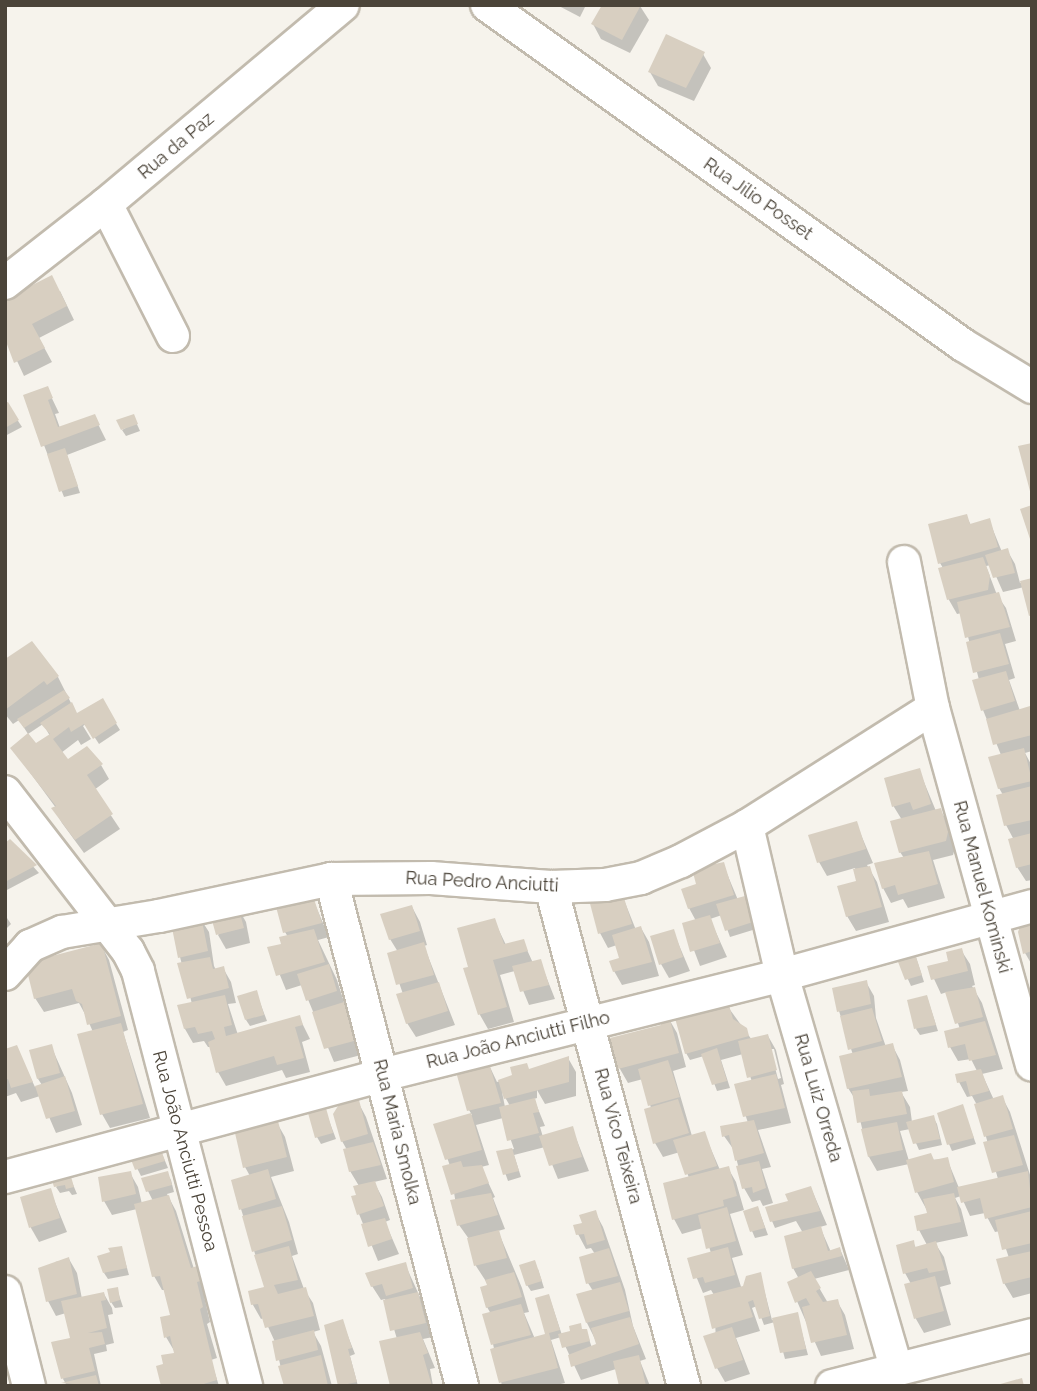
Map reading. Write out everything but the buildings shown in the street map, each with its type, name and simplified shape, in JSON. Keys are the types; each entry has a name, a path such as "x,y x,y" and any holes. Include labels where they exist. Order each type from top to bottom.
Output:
{"street":[{"name":"Rua da Paz","path":"5,283 106,204 343,5"},
{"name":"Rua Jílio Posset","path":"487,5 963,345 1032,387"},
{"path":"106,204 173,336"},
{"name":"Rua Manuel Kominski","path":"904,562 933,708 1032,1065"},
{"name":"Rua Pedro Anciutti","path":"5,974 30,946 62,932 331,879 430,878 551,887 605,886 641,878 681,861 747,826 933,708"},
{"name":"Rua João Anciutti Pessoa","path":"5,792 128,951 138,971 246,1386"},
{"name":"Rua Luiz Orreda","path":"747,826 782,975 896,1368"},
{"name":"Rua Maria Smolka","path":"331,879 463,1386"},
{"name":"Rua Vico Teixeira","path":"551,887 684,1386"},
{"name":"Rua João Anciutti Filho","path":"5,1177 383,1075 782,975 1032,906"},
{"path":"5,1292 29,1386"},
{"path":"832,1386 1032,1335"}]}
